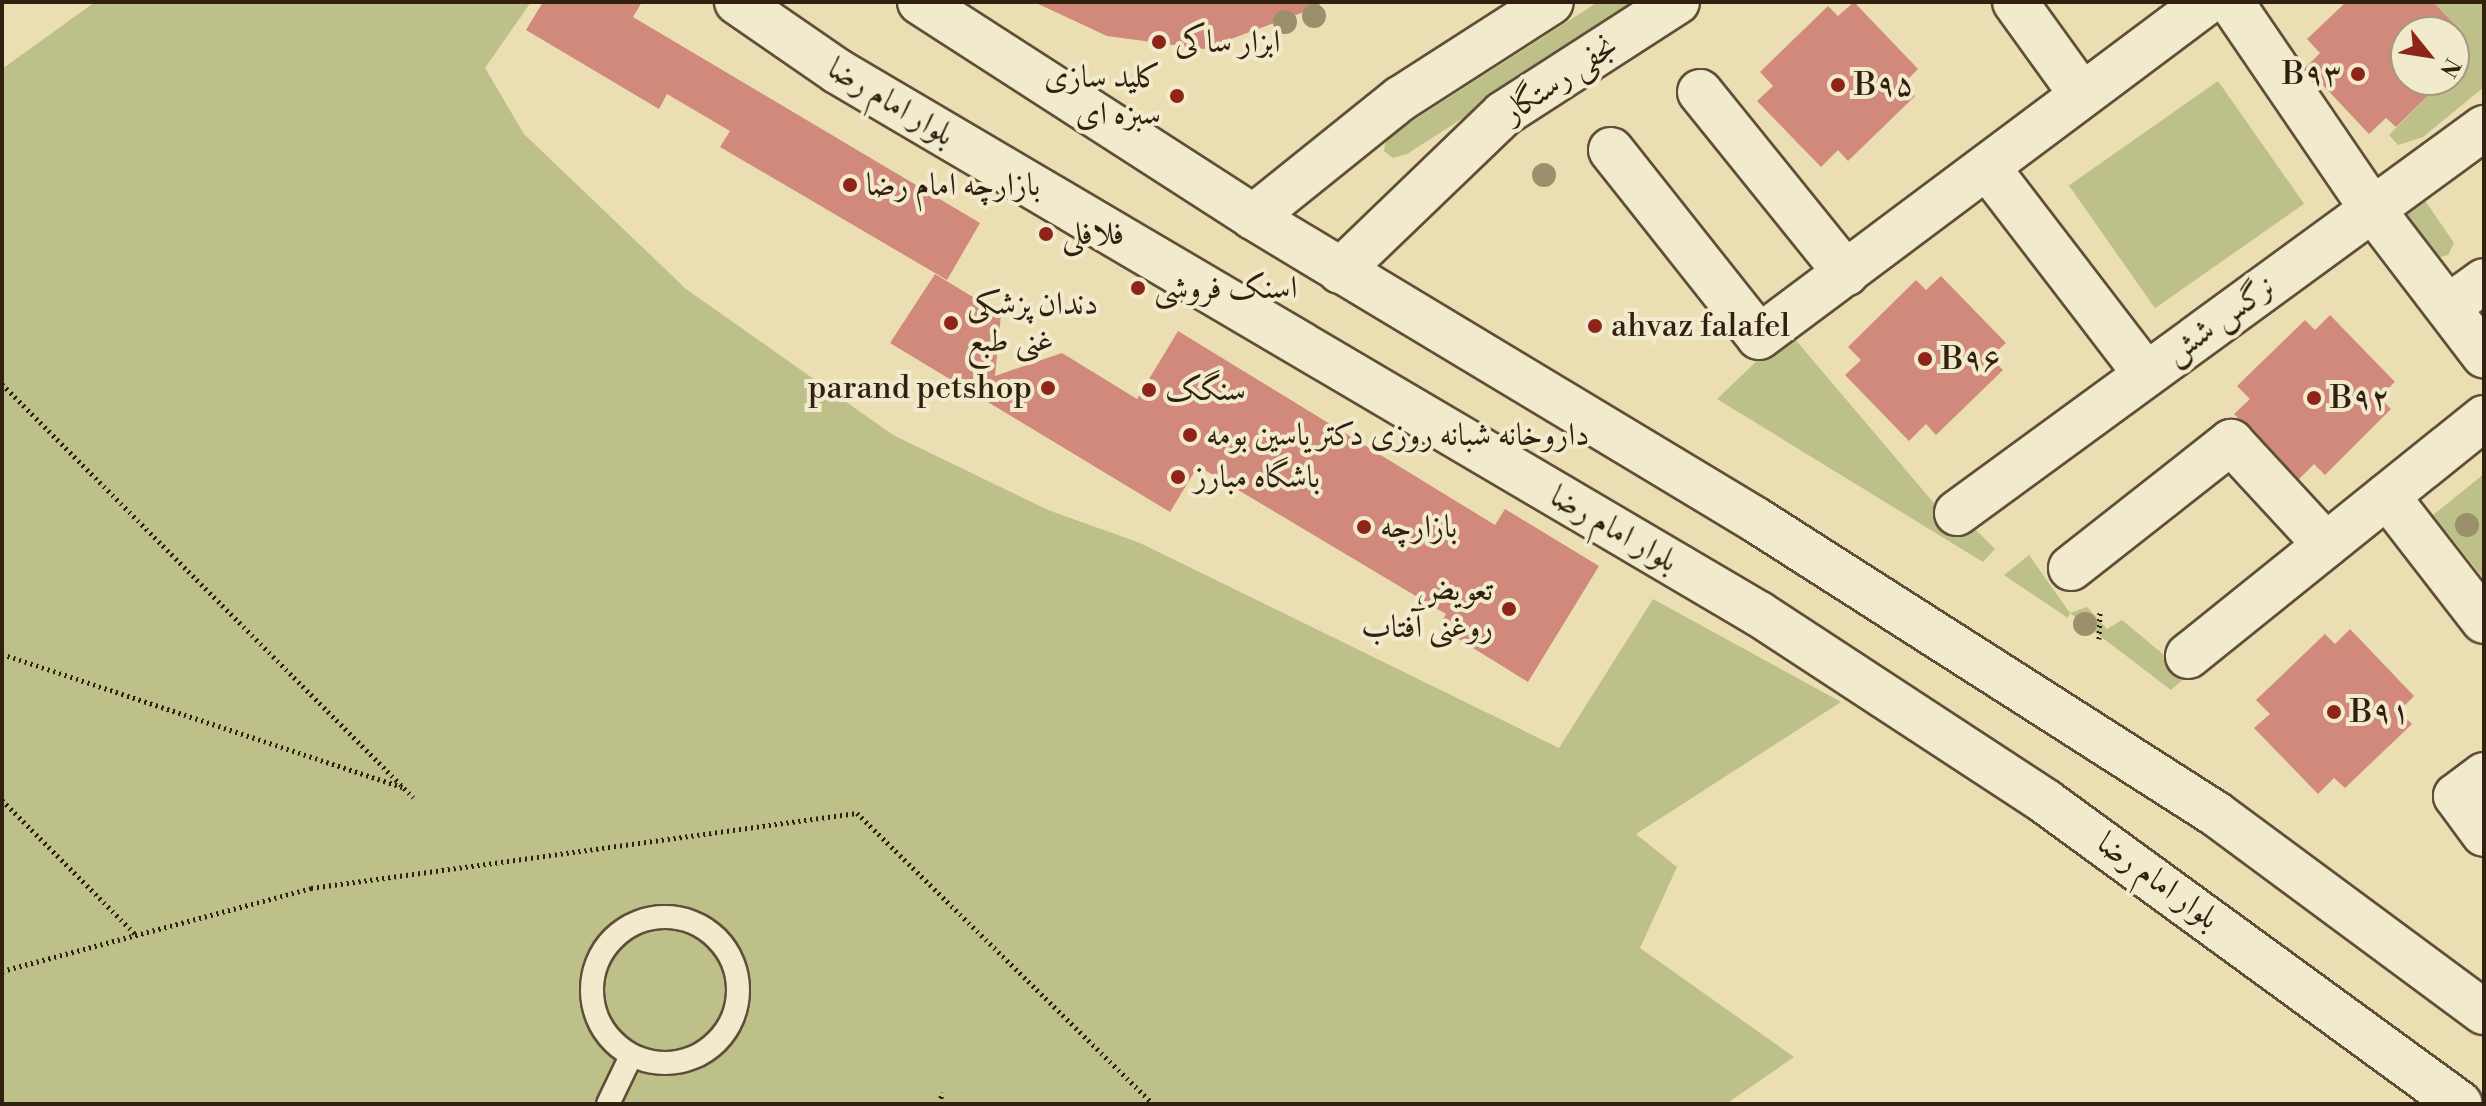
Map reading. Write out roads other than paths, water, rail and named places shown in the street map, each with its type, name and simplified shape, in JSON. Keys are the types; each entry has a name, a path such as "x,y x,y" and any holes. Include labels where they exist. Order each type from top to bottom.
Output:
{"street":[{"name":"بلوار امام رضا","path":"737,2 851,79 1759,614 2046,802 2460,1104"},
{"path":"920,2 1253,217 1756,520 2216,814 2484,1012"},
{"path":"1253,217 1400,99 1551,2"},
{"name":"نجفی رستگار","path":"1340,271 1503,114 1677,2"},
{"path":"2015,2 2080,92"},
{"path":"1611,150 1759,337 1987,167 2080,92 2207,2"},
{"path":"2231,2 2373,210 2484,355"},
{"path":"1700,92 1846,273"},
{"name":"نرگس شش","path":"1957,513 2484,128"},
{"path":"1987,167 2146,374"},
{"path":"2448,307 2484,281"},
{"path":"2188,656 2484,418"},
{"path":"2071,568 2231,442 2326,545"},
{"path":"2387,496 2484,621"},
{"path":"2484,775 2456,796 2484,834"}],"lane":[{"path":"687,919 709,930 736,970 734,1018 702,1055 654,1064 631,1056 598,1022 591,998 602,952 639,921 687,919"},
{"path":"608,1104 631,1056"}],"place":[{"name":"ابزار ساکی","path":"1159,42"},
{"name":"B۹۳","path":"2358,74"},
{"name":"B۹۵","path":"1838,85"},
{"name":"کلید سازی سبزه ای","path":"1177,96"},
{"name":"بازارچه امام رضا","path":"850,185"},
{"name":"فلافلی","path":"1046,234"},
{"name":"اسنک فروشی","path":"1138,288"},
{"name":"دندان پزشکی غنی طبع","path":"951,323"},
{"name":"ahvaz falafel","path":"1595,326"},
{"name":"B۹۶","path":"1925,359"},
{"name":"parand petshop","path":"1048,388"},
{"name":"سنگک","path":"1149,390"},
{"name":"B۹۲","path":"2314,398"},
{"name":"داروخانه شبانه روزی دكتر ياسين بومه","path":"1190,435"},
{"name":"باشگاه مبارز","path":"1178,477"},
{"name":"بازارچه","path":"1364,527"},
{"name":"تعویض روغنی آفتاب","path":"1509,609"},
{"name":"B۹۱","path":"2334,712"}]}
